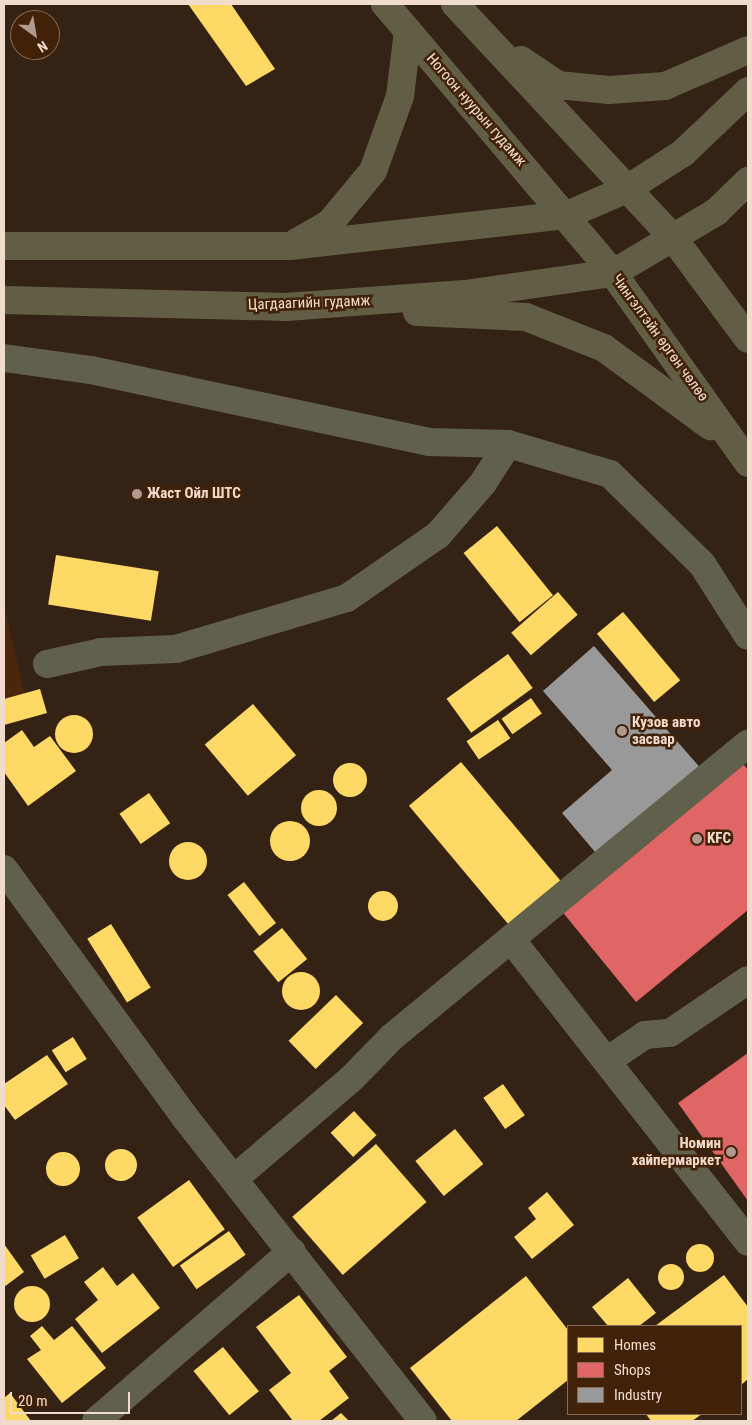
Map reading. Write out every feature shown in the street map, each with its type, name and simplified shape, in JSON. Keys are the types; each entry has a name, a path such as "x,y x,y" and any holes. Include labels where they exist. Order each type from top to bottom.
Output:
{"main road":[{"name":"Ногоон нуурын гудамж","path":"385,4 567,215"},
{"path":"455,4 476,29 674,239 748,340"},
{"path":"476,29 558,85 610,90 665,86 748,50"},
{"path":"290,246 330,223 373,171 400,96 408,31"},
{"path":"4,246 290,246 567,215 627,189 683,153 748,92"},
{"path":"613,273 674,239 716,212 748,181"},
{"name":"Чингэлтэйн өргөн чөлөө","path":"567,215 613,273 746,459"},
{"name":"Цагдаагийн гудамж","path":"4,300 286,306 465,294 613,273"},
{"path":"286,306 526,317 604,348 680,400 746,459"}],"street":[{"path":"4,358 91,370 429,442 508,444 610,474 702,564 748,636"},
{"path":"47,664 101,652 176,649 347,598 438,535 483,483 508,444"},
{"path":"235,1178 351,1079 392,1037 513,942 748,744"},
{"path":"4,869 184,1116 235,1178 423,1421"},
{"path":"513,942 748,1242"},
{"path":"607,1061 645,1035 670,1033 748,980"},
{"path":"96,1421 292,1251"}],"shaded area":[{"path":"4,604 28,710 4,717"}],"building: Homes":[{"path":"188,4 231,4 275,69 246,86"},
{"path":"497,526 553,595 520,622 464,553"},
{"path":"56,555 159,571 151,621 48,604"},
{"path":"558,592 578,615 531,655 511,633"},
{"path":"623,612 680,680 654,702 597,634"},
{"path":"508,654 533,688 471,733 447,699"},
{"path":"40,689 47,713 4,725 4,699"},
{"path":"531,698 542,714 512,734 502,719"},
{"path":"253,704 296,755 248,796 205,744"},
{"path":"74,715 87,721 93,734 87,747 74,753 61,747 55,734 61,721"},
{"path":"498,720 510,738 479,759 466,741"},
{"path":"22,730 34,747 50,736 76,771 28,806 4,772 4,743"},
{"path":"461,762 567,888 515,932 409,806"},
{"path":"350,763 357,764 362,768 366,773 366,787 362,792 357,796 350,797 343,796 338,792 334,787 333,780 334,773 338,768 343,764"},
{"path":"319,790 326,791 332,795 336,801 336,815 332,821 326,825 319,826 312,825 306,821 302,815 301,808 302,801 306,795 312,791"},
{"path":"149,793 170,823 141,844 120,814"},
{"path":"290,821 304,827 310,841 304,855 290,861 276,855 270,841 276,827"},
{"path":"188,842 201,848 207,861 201,874 188,880 175,874 169,861 175,848"},
{"path":"244,882 276,923 259,936 227,895"},
{"path":"383,891 394,895 398,906 394,917 383,921 372,917 368,906 372,895"},
{"path":"111,924 151,988 127,1002 87,939"},
{"path":"282,928 307,959 278,982 253,951"},
{"path":"301,972 314,978 320,991 314,1004 301,1010 288,1004 282,991 288,978"},
{"path":"336,995 363,1023 316,1069 289,1041"},
{"path":"73,1037 87,1059 66,1072 52,1050"},
{"path":"47,1055 68,1084 15,1120 4,1105 4,1084"},
{"path":"503,1084 525,1115 505,1129 483,1098"},
{"path":"354,1111 377,1135 353,1157 331,1133"},
{"path":"455,1129 483,1164 444,1196 415,1161"},
{"path":"376,1144 427,1202 343,1275 292,1217"},
{"path":"121,1149 127,1150 132,1154 136,1159 136,1171 132,1176 127,1180 121,1181 115,1180 110,1176 106,1171 105,1165 106,1159 110,1154 115,1150"},
{"path":"63,1152 70,1153 75,1157 79,1162 79,1176 75,1181 70,1185 63,1186 56,1185 51,1181 47,1176 46,1169 47,1162 51,1157 56,1153"},
{"path":"189,1180 225,1229 173,1267 137,1218"},
{"path":"547,1192 574,1225 532,1259 514,1237 536,1219 528,1208"},
{"path":"229,1231 246,1255 196,1289 180,1265"},
{"path":"65,1235 79,1258 45,1279 31,1256"},
{"path":"4,1244 24,1272 4,1287"},
{"path":"700,1244 710,1248 714,1258 710,1268 700,1272 690,1268 686,1258 690,1248"},
{"path":"671,1264 681,1267 684,1277 681,1287 671,1290 661,1287 658,1277 661,1267"},
{"path":"103,1267 117,1286 133,1273 160,1308 102,1353 75,1319 98,1300 84,1282"},
{"path":"724,1275 748,1307 748,1379 742,1384 742,1325 656,1325"},
{"path":"526,1276 567,1329 567,1381 516,1421 452,1421 410,1368"},
{"path":"628,1278 656,1313 640,1325 607,1325 592,1307"},
{"path":"32,1286 39,1287 45,1291 49,1297 49,1311 45,1317 39,1321 32,1322 25,1321 19,1317 15,1311 14,1304 15,1297 19,1291 25,1287"},
{"path":"299,1295 347,1357 329,1371 349,1398 319,1421 293,1421 269,1390 291,1373 256,1327"},
{"path":"42,1326 54,1340 72,1326 106,1368 62,1403 27,1359 41,1350 30,1336"},
{"path":"223,1347 259,1391 229,1415 193,1371"},
{"path":"10,1393 31,1421 4,1421 4,1398"},
{"path":"341,1413 349,1421 331,1421"},
{"path":"647,1415 701,1415 692,1421 651,1421"}],"building: Shops":[{"name":"KFC","path":"741,761 748,770 748,910 636,1002 560,909"},
{"name":"Номин хайпермаркет","path":"748,1053 748,1201 678,1103"}],"building: Industry":[{"name":"Кузов авто засвар","path":"594,646 703,771 601,859 562,813 612,770 543,691"}],"place":[{"name":"Жаст Ойл ШТС","path":"137,494"},
{"name":"Кузов авто засвар","path":"622,731"},
{"name":"KFC","path":"697,839"},
{"name":"Номин хайпермаркет","path":"731,1152"}]}
